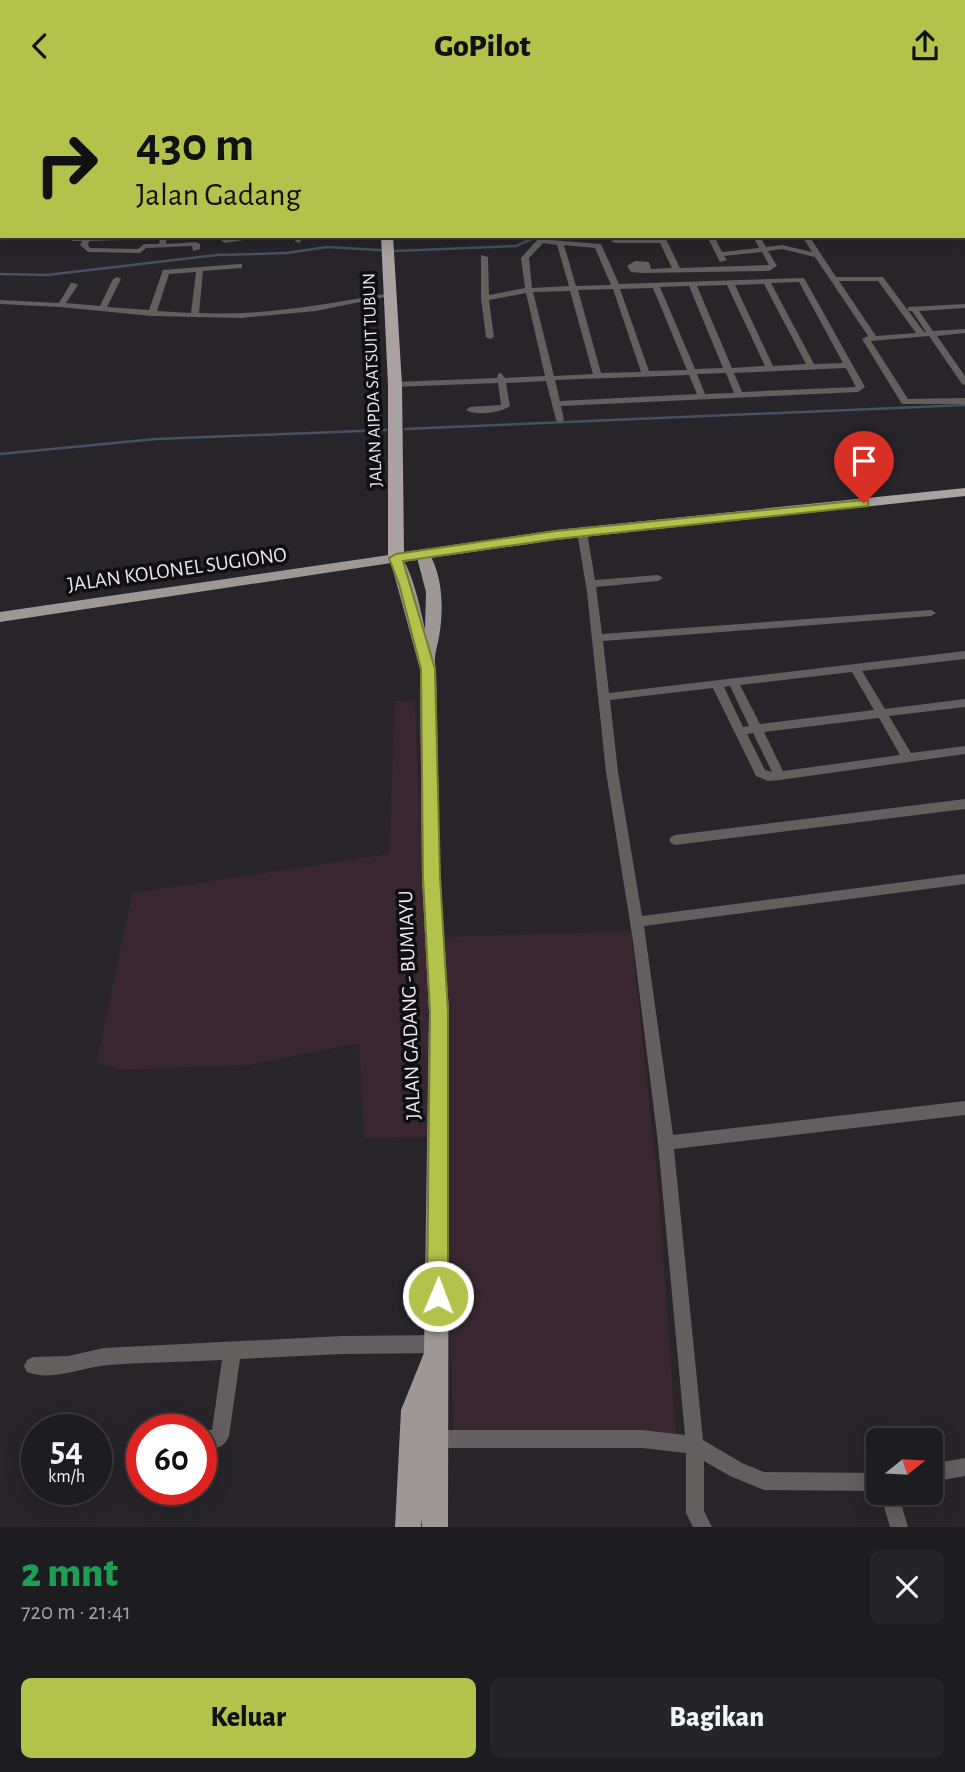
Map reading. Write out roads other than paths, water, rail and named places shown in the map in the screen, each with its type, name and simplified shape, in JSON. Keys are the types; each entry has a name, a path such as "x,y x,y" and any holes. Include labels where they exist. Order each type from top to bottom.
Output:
{"highway":[{"name":"JALAN AIPDA SATSUIT TUBUN","path":"386,245 394,382 396,558"},
{"path":"396,558 582,532 965,492"},
{"path":"397,522 423,554"}],"main road":[{"name":"JALAN GADANG - BUMIAYU","path":"423,554 429,565 432,585 433,633 426,658"},
{"name":"JALAN GADANG - BUMIAYU","path":"396,558 426,658 431,877 439,1012 435,1527"},
{"name":"JALAN KOLONEL SUGIONO","path":"0,617 396,558"},
{"name":"JALAN GADANG - BUMIAYU","path":"408,1527 415,1409 437,1347"}],"street":[{"path":"75,238 197,243"},
{"path":"221,238 225,241 249,238"},
{"path":"711,238 727,269"},
{"path":"645,268 772,268 757,238"},
{"path":"720,254 782,247 804,238"},
{"path":"807,238 872,336"},
{"path":"86,239 85,247 90,251 140,251 163,240"},
{"path":"615,241 662,239 677,270"},
{"path":"560,420 529,290 525,258 543,241 598,246 616,287 645,372"},
{"path":"560,242 597,374"},
{"path":"782,247 817,255"},
{"path":"484,257 490,337"},
{"path":"152,314 164,274 171,271 239,266"},
{"path":"195,314 200,269"},
{"path":"833,279 879,278 921,334"},
{"path":"102,309 117,279"},
{"path":"766,281 810,364"},
{"path":"485,298 529,290 803,282 861,387 557,404"},
{"path":"730,283 769,366"},
{"path":"692,284 739,395"},
{"path":"61,305 74,285"},
{"path":"656,286 702,397"},
{"path":"0,302 152,314 275,314 390,296"},
{"path":"903,310 965,306"},
{"path":"914,309 965,382"},
{"path":"965,331 872,336 866,339 905,402 965,401"},
{"path":"394,382 849,363"},
{"path":"470,411 506,406 502,378"},
{"path":"582,532 591,584 612,772 636,922 666,1143 695,1445 695,1513 703,1527"},
{"path":"591,584 658,578"},
{"path":"597,638 931,613"},
{"path":"604,697 965,655"},
{"path":"855,668 908,758"},
{"path":"733,682 780,776"},
{"path":"717,684 760,773 768,777 965,750"},
{"path":"740,731 965,703"},
{"path":"675,839 965,804"},
{"path":"636,922 965,879"},
{"path":"666,1143 965,1108"},
{"path":"33,1366 68,1365 104,1357 342,1345 437,1347"},
{"path":"217,1440 220,1436 232,1351"},
{"path":"435,1439 642,1439 695,1445 736,1470 764,1481 866,1482"},
{"path":"943,1471 965,1467"},
{"path":"893,1505 900,1527"}],"waterway":[{"path":"0,274 47,275 217,255 287,253 327,247 395,251 516,246 534,238"},
{"path":"405,429 965,405"},
{"path":"0,454 156,439 386,430"}]}
